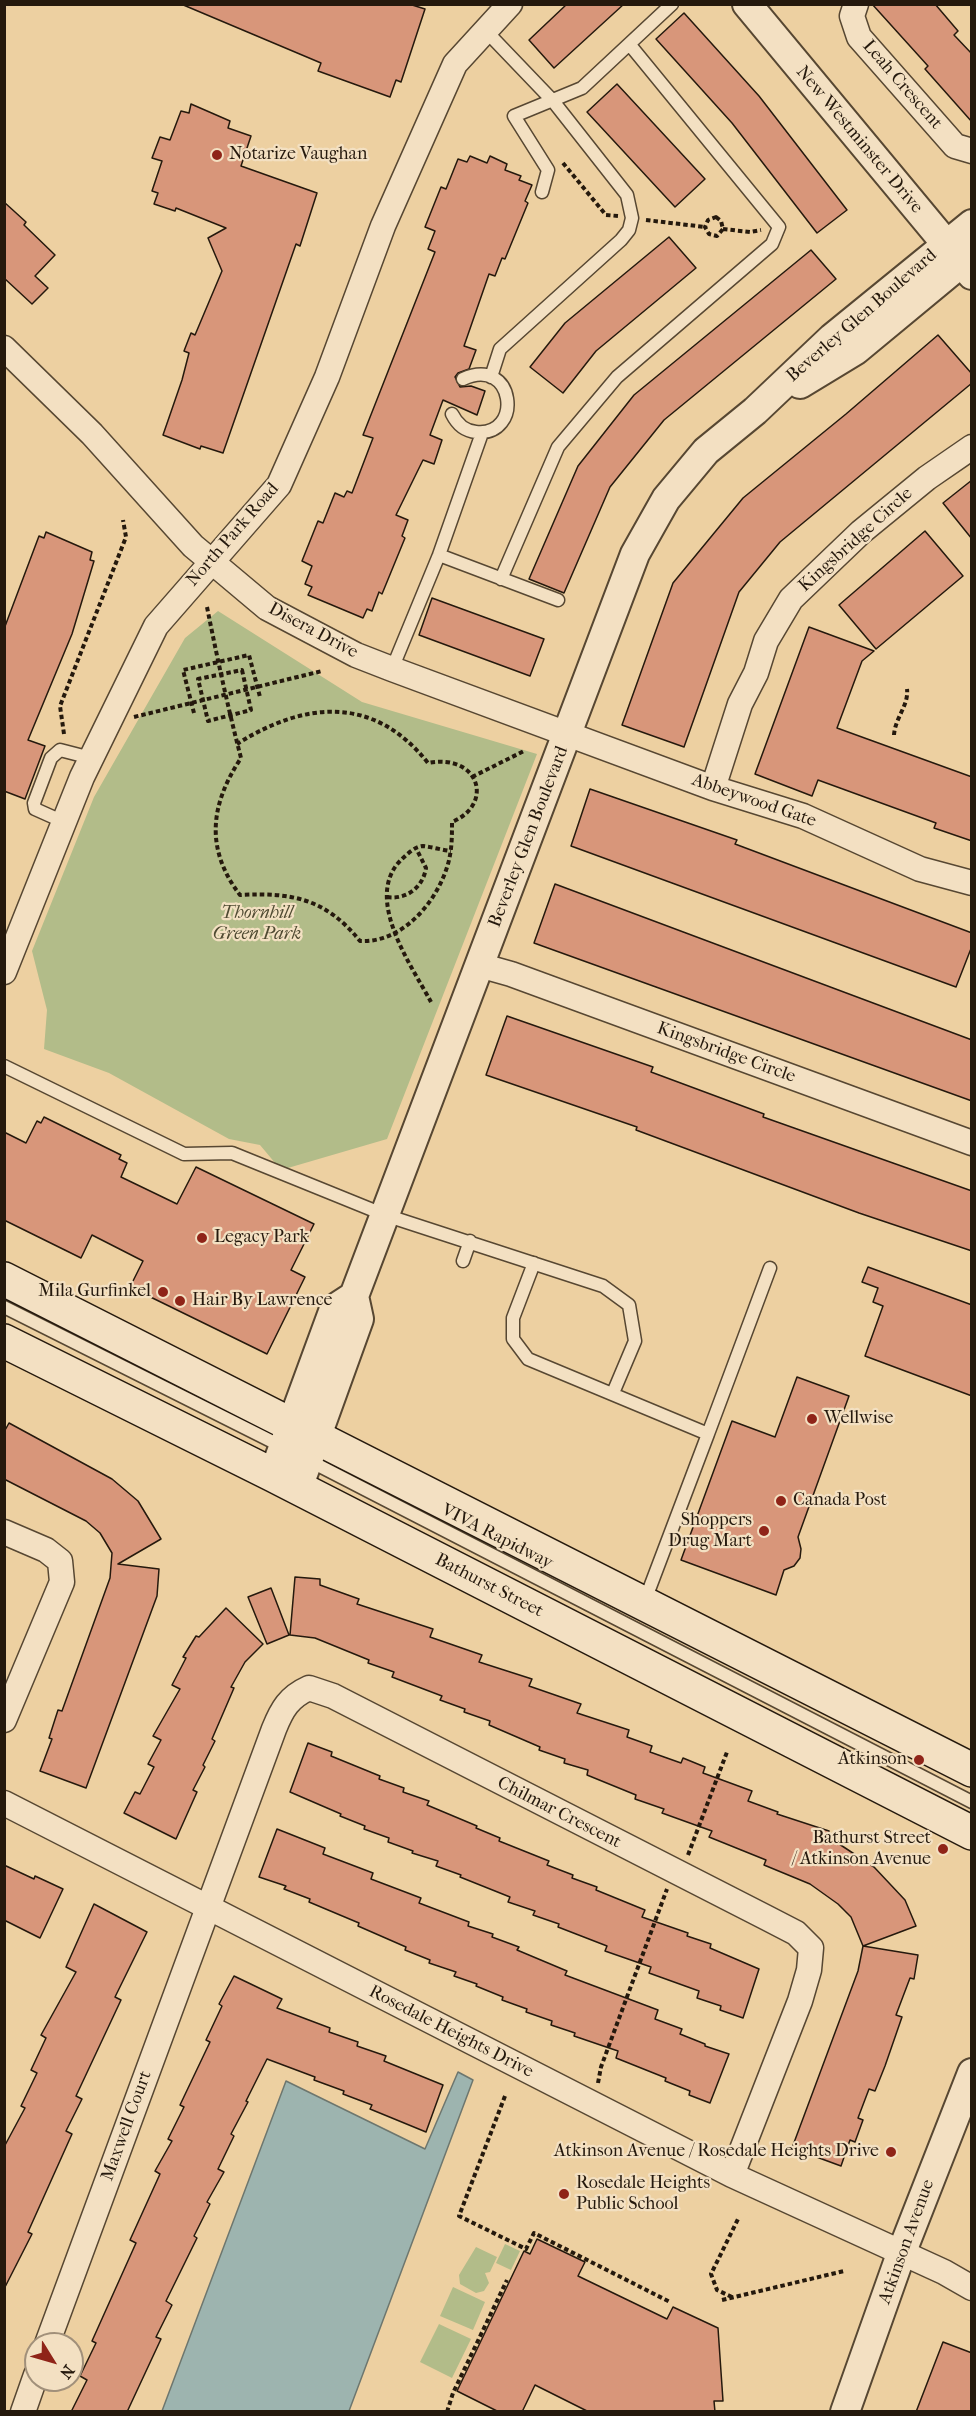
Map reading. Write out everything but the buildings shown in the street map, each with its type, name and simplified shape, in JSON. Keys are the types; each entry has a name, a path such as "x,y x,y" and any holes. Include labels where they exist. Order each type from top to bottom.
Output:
{"main road":[{"name":"Bathurst Street","path":"4,1279 295,1456 972,1833"},
{"name":"Bathurst Street","path":"4,1341 295,1456 644,1603 972,1770"}],"street":[{"name":"North Park Road","path":"4,972 91,758 156,626 279,485 327,377 383,226 455,64 510,4"},
{"name":"New Westminster Drive","path":"747,4 963,259"},
{"name":"Leah Crescent","path":"855,4 852,16 859,37 956,146 972,151"},
{"name":"Beverley Glen Boulevard","path":"295,1456 360,1319 354,1296 569,734 635,554 666,499 706,451 755,411 832,338 963,259 972,224"},
{"name":"Disera Drive","path":"4,348 92,434 193,546 267,608 356,656 569,734"},
{"name":"Kingsbridge Circle","path":"713,788 740,704 756,673 766,641 791,599 861,532 927,478 972,447"},
{"name":"Abbeywood Gate","path":"569,734 713,788 803,816 920,869 972,883"},
{"name":"Kingsbridge Circle","path":"479,965 523,978 972,1143"},
{"path":"4,1532 46,1550 60,1561 62,1582 4,1720"},
{"name":"Chilmar Crescent","path":"206,1907 284,1706 297,1694 309,1688 333,1696 796,1933 811,1948 809,1970 800,2001 732,2175"},
{"name":"Rosedale Heights Drive","path":"4,1803 732,2175 944,2272 972,2288"},
{"name":"Maxwell Court","path":"51,2332 206,1907"},
{"name":"Atkinson Avenue","path":"845,2412 901,2254 972,2073"},
{"path":"23,2412 30,2392"}],"lane":[{"path":"542,192 548,170 514,116 582,88 672,4"},
{"path":"485,30 553,101 627,195 632,218 629,230 621,240 500,349 491,377"},
{"path":"501,579 558,447 617,377 772,244 779,227 630,45"},
{"path":"452,414 464,429 482,433 500,424 508,408 505,389 491,377 471,375 463,379"},
{"path":"392,669 439,555 482,433"},
{"path":"439,555 558,600"},
{"path":"64,822 35,809 34,803 51,758 60,750 91,758"},
{"path":"4,1066 184,1154 232,1153 385,1215 603,1286 629,1305 634,1341 613,1393"},
{"path":"463,1260 470,1241"},
{"path":"534,1263 513,1318 513,1339 528,1359 708,1434"},
{"path":"644,1603 770,1268"},
{"name":"VIVA Rapidway","path":"4,1307 972,1802"}],"path":[{"path":"716,218 721,220 723,229 717,236 709,234 705,227 708,220 716,218"},
{"path":"723,229 750,232 779,227"},
{"path":"67,738 62,733 60,706 126,537 123,520"},
{"path":"207,607 218,662 230,715 237,744 241,758 221,794 216,815 215,836 220,861 240,895 275,894 318,904 335,914 360,941 382,939 396,934 429,902 448,865 453,822 472,808 477,797 476,785 461,765 452,761 428,763 406,738 390,728 339,712 310,712 285,718 237,744"},
{"path":"194,713 183,670 249,655 260,697"},
{"path":"242,670 246,689 251,710 208,721 198,679 242,670"},
{"path":"130,718 322,671"},
{"path":"894,735 895,725 908,697 907,689"},
{"path":"472,777 524,752"},
{"path":"431,1002 390,920 387,897 389,880 398,863 416,848 422,846 451,851"},
{"path":"387,897 403,896 421,884 426,867 416,848"},
{"path":"684,1863 727,1752"},
{"path":"598,2086 601,2067 669,1885"},
{"path":"505,2096 459,2216 526,2249 534,2233 670,2302"},
{"path":"733,2298 717,2290 711,2274 739,2217"},
{"path":"722,2300 844,2271"},
{"path":"447,2412 453,2393 507,2280"}],"green space":[{"name":"Thornhill Green Park","path":"218,611 362,702 537,754 387,1139 281,1170 260,1145 229,1139 109,1073 44,1049 47,1010 32,951 94,797 185,638"},
{"path":"505,2244 520,2251 511,2270 496,2263"},
{"path":"476,2247 497,2257 490,2272 485,2273 489,2283 484,2291 476,2293 460,2284 459,2275"},
{"path":"453,2287 485,2302 473,2330 440,2316"},
{"path":"439,2324 471,2339 452,2378 420,2362"}],"water":[{"path":"458,2072 473,2080 349,2411 162,2411 286,2081 425,2149"}],"place":[{"name":"Notarize Vaughan","path":"217,155"},
{"name":"Legacy Park","path":"202,1238"},
{"name":"Mila Gurfinkel","path":"163,1292"},
{"name":"Hair By Lawrence","path":"180,1301"},
{"name":"Wellwise","path":"812,1419"},
{"name":"Canada Post","path":"781,1501"},
{"name":"Shoppers Drug Mart","path":"764,1531"},
{"name":"Atkinson","path":"919,1760"},
{"name":"Bathurst Street / Atkinson Avenue","path":"943,1849"},
{"name":"Atkinson Avenue / Rosedale Heights Drive","path":"891,2152"},
{"name":"Rosedale Heights Public School","path":"564,2194"}]}
